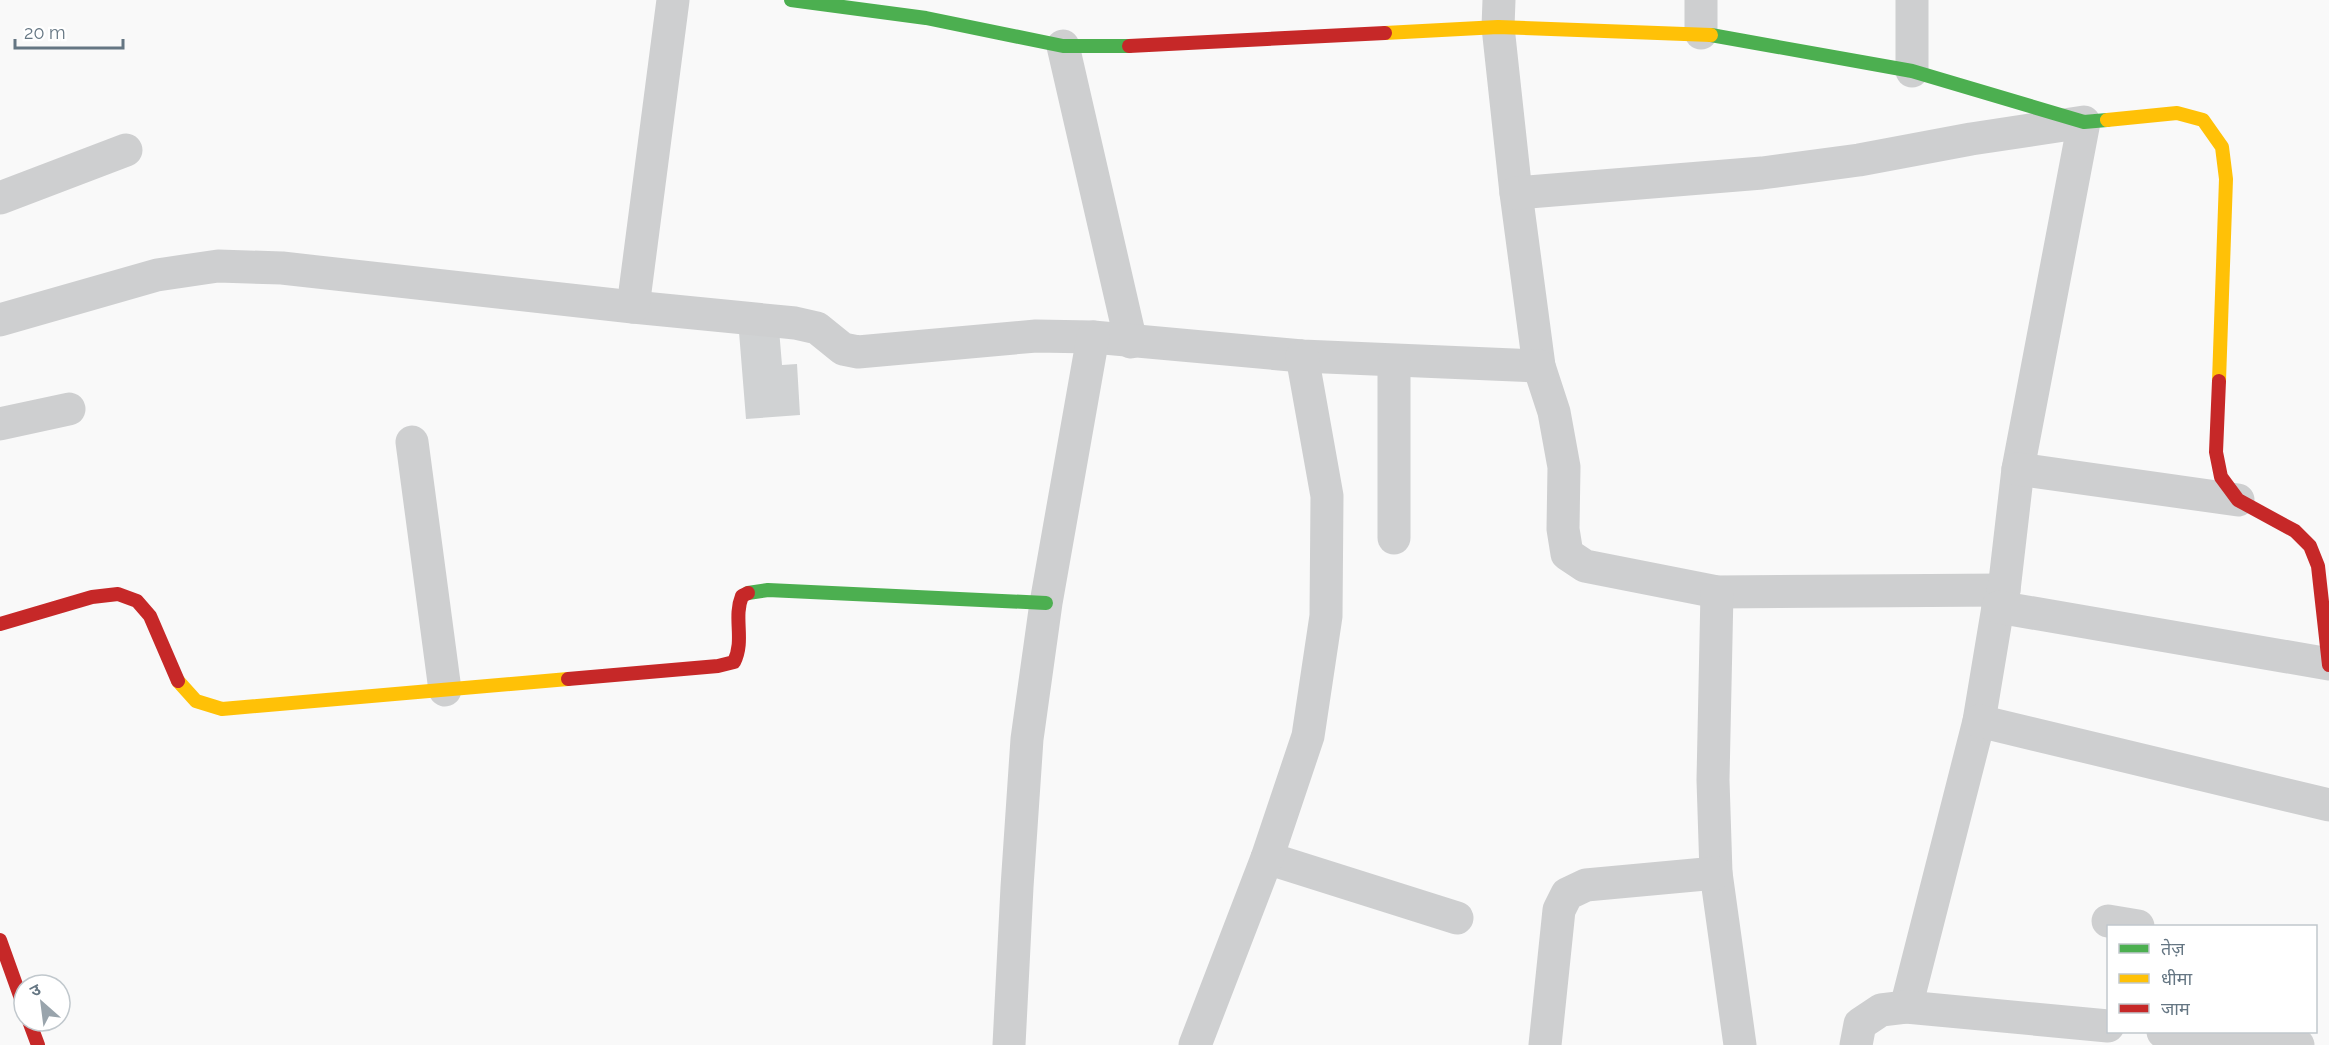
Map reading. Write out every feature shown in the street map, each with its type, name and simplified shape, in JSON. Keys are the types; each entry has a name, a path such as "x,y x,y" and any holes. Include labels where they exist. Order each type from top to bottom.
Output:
{"street":[{"path":"633,308 673,0"},
{"path":"791,0 924,9 1063,46 1169,46 1499,13 1701,33 1912,71 2084,122"},
{"path":"1701,0 1701,33"},
{"path":"1912,0 1912,71"},
{"path":"1499,13 1516,193 1539,366 1554,412 1564,467 1563,529 1567,554 1585,566 1717,592 2001,599 2329,664 2318,567 2310,546 2295,531 2238,500 2018,469"},
{"path":"1063,46 1131,342"},
{"path":"1516,193 1762,173 1859,160 1971,139 2084,122 2177,113 2203,120 2222,147 2226,179 2216,452 2221,477 2238,500"},
{"path":"1906,1007 1979,721 2001,599 2018,469 2084,122"},
{"path":"0,198 126,150"},
{"path":"0,320 157,275 218,266 282,268 633,308 795,323 817,328 843,349 858,352 1036,336 1093,337 1302,356 1539,366"},
{"path":"1009,1045 1027,739 1046,603 1093,337"},
{"path":"1195,1045 1268,858 1308,736 1326,616 1327,496 1302,356"},
{"path":"1394,361 1394,538"},
{"path":"0,424 69,409"},
{"path":"412,441 445,690"},
{"path":"0,624 92,597 117,594 137,601 150,616 178,681 196,701 222,709 718,666 734,662 741,651 738,604 742,596 753,591 1046,603"},
{"path":"1717,592 1713,780 1716,873 1740,1045"},
{"path":"1979,721 2329,805"},
{"path":"1268,858 1457,918"},
{"path":"1545,1045 1559,910 1567,894 1586,885 1716,873"},
{"path":"0,940 12,974"},
{"path":"1856,1045 1860,1024 1881,1010 1906,1007 2090,1032"},
{"path":"2186,1033 2257,1036 2298,1045"}],"building":[{"path":"779,329 782,365 797,364 800,415 746,419 739,332"}],"traffic: fast":[{"path":"791,0 926,18 1063,46 1129,46"},
{"path":"1711,35 1912,71 2084,122 2107,120"},
{"path":"748,593 768,590 1046,603"}],"traffic: slow":[{"path":"1385,33 1498,27 1711,35"},
{"path":"2107,120 2177,113 2203,120 2222,147 2226,179 2219,381"},
{"path":"178,681 196,701 222,709 568,679"}],"traffic: jam":[{"path":"1129,46 1385,33"},
{"path":"2219,381 2216,452 2221,477 2238,500 2295,531 2310,546 2318,566 2329,665"},
{"path":"568,679 718,666 734,662 739,646 738,612 742,596 748,593"},
{"path":"0,624 92,597 118,594 137,601 150,616 178,681"},
{"path":"0,940 12,974"},
{"path":"34,1033 38,1045"}]}
